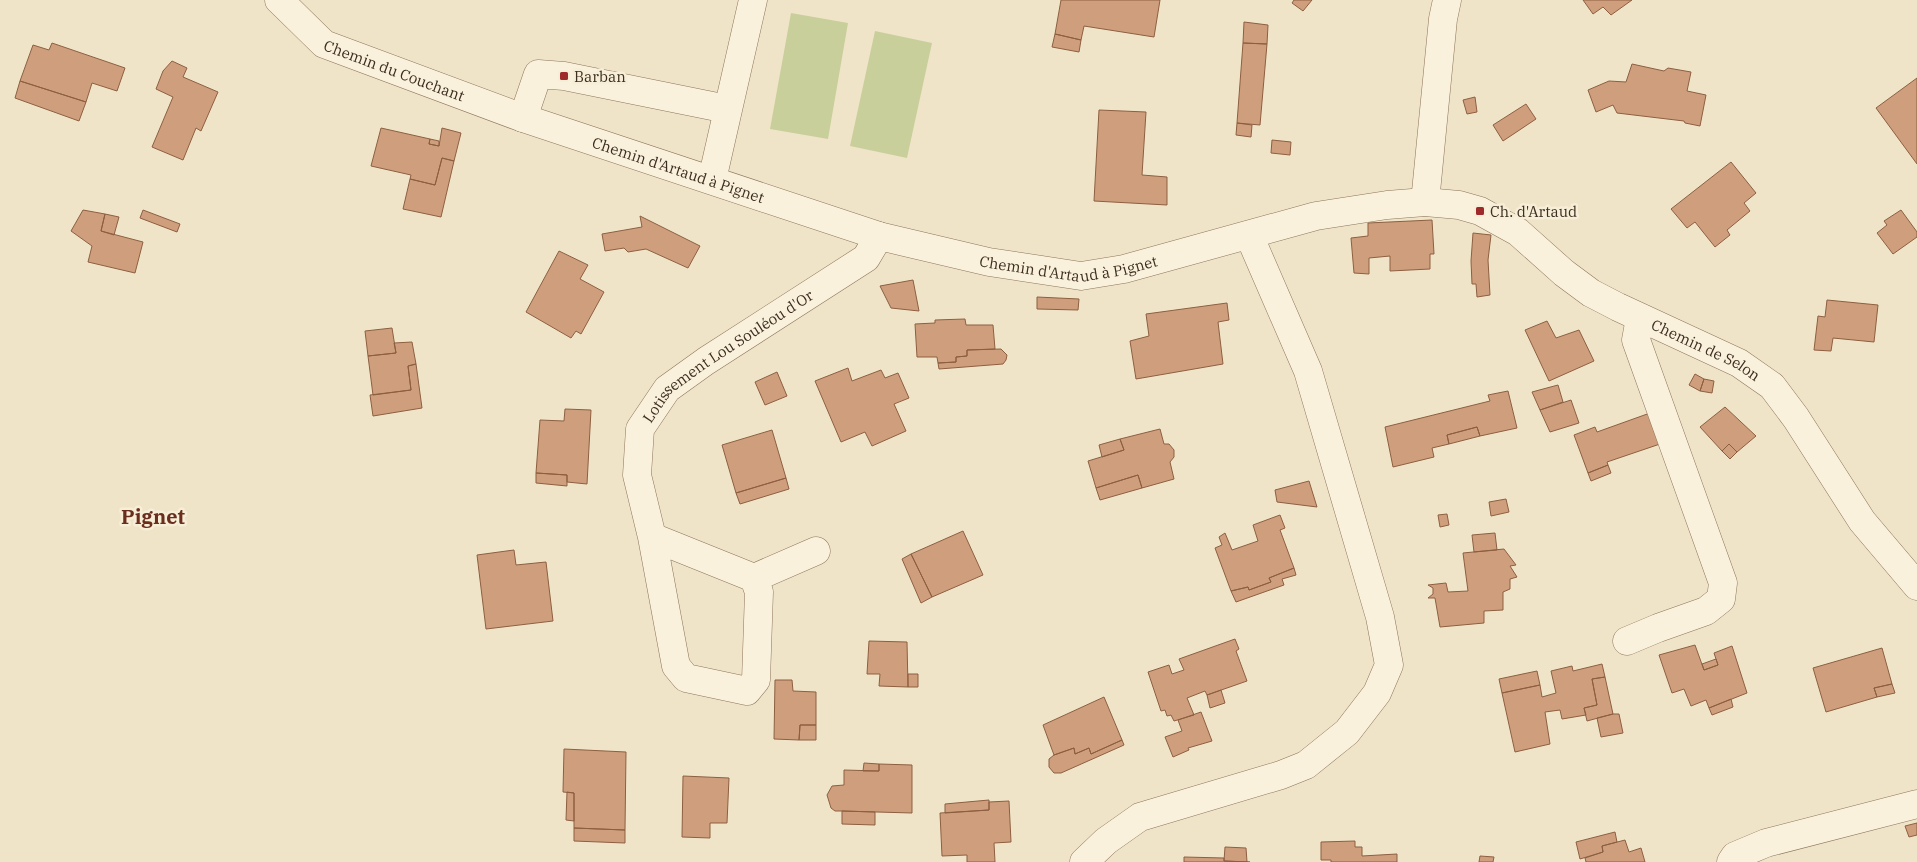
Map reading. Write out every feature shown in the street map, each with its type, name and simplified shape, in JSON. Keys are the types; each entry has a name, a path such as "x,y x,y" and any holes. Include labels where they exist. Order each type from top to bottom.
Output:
{"street":[{"name":"Chemin du Couchant","path":"279,0 324,44 523,118"},
{"path":"712,180 753,0"},
{"path":"1425,202 1443,19 1447,0"},
{"path":"523,118 538,74 564,76 727,109"},
{"name":"Chemin d'Artaud à Pignet","path":"523,118 879,236 989,262 1082,276 1124,270 1316,216 1387,205 1425,202"},
{"name":"Chemin de Selon","path":"1425,202 1459,205 1480,211 1518,232 1564,273 1591,293 1640,318 1739,363 1772,386 1796,418 1862,521 1917,586"},
{"path":"1084,862 1106,841 1140,817 1281,775 1306,765 1347,732 1377,693 1389,665 1380,617 1308,371 1248,235"},
{"name":"Lotissement Lou Souléou d'Or","path":"754,578 759,592 756,680 747,691 686,678 676,666 652,537 637,475 640,428 667,390 706,361 866,258 879,236"},
{"path":"1627,641 1706,611 1721,599 1723,583 1636,340 1640,318"},
{"path":"652,537 754,578 816,551"},
{"path":"1730,862 1736,856 1766,843 1917,804"}],"green space":[{"path":"791,13 848,23 828,139 770,129"},
{"path":"875,31 932,43 907,158 850,146"}],"building":[{"path":"1061,0 1160,0 1154,37 1084,26 1081,40 1055,34"},
{"path":"1294,0 1312,0 1303,11 1292,3"},
{"path":"1583,0 1632,0 1611,15 1603,7 1593,14"},
{"path":"1244,22 1268,25 1267,44 1243,43"},
{"path":"1055,34 1081,40 1079,52 1052,47"},
{"path":"52,43 125,68 117,91 92,83 86,102 20,81 33,45 49,50"},
{"path":"1243,43 1267,44 1260,125 1237,123"},
{"path":"172,61 187,68 183,77 218,92 201,131 196,128 183,160 152,147 173,97 156,89 163,71"},
{"path":"1632,64 1664,71 1668,68 1691,72 1687,91 1706,95 1700,126 1685,123 1684,121 1617,113 1613,105 1596,112 1588,90 1609,81 1626,82"},
{"path":"1917,78 1917,164 1876,108"},
{"path":"20,81 86,102 79,121 15,98"},
{"path":"1475,97 1477,112 1467,114 1463,100"},
{"path":"1526,104 1536,119 1503,141 1493,125"},
{"path":"1099,110 1146,112 1142,175 1167,177 1167,205 1094,201"},
{"path":"1237,123 1252,125 1251,137 1236,135"},
{"path":"381,128 430,139 429,144 439,146 442,128 461,133 454,161 442,158 435,185 410,179 411,175 371,166"},
{"path":"430,139 439,141 439,146 429,144"},
{"path":"1272,140 1291,142 1290,155 1271,153"},
{"path":"442,158 454,161 441,217 403,209 410,179 435,185"},
{"path":"1731,162 1756,193 1744,203 1750,211 1727,230 1730,235 1715,247 1695,222 1687,228 1671,209"},
{"path":"83,210 105,214 101,231 143,242 135,273 88,262 92,246 71,231"},
{"path":"143,210 180,224 177,232 140,218"},
{"path":"1901,210 1917,232 1917,237 1893,254 1877,233 1887,225 1884,221"},
{"path":"105,214 119,217 114,235 101,231"},
{"path":"640,216 700,246 688,268 646,249 628,252 624,248 605,251 602,234 642,227"},
{"path":"1432,220 1434,254 1430,254 1430,269 1390,271 1390,256 1369,258 1369,274 1354,273 1351,238 1368,236 1368,223"},
{"path":"1473,233 1491,235 1488,260 1490,295 1477,297 1476,284 1472,284"},
{"path":"559,251 588,265 580,279 604,292 581,334 576,331 571,338 526,312"},
{"path":"913,280 919,311 891,308 880,286"},
{"path":"1037,297 1079,299 1078,310 1037,309"},
{"path":"1827,300 1878,305 1874,342 1833,338 1831,351 1814,350 1818,316 1825,317"},
{"path":"1227,303 1229,320 1218,322 1223,364 1136,379 1130,341 1149,336 1146,314"},
{"path":"965,319 966,325 993,325 995,349 967,350 967,356 956,357 956,362 938,363 937,357 917,357 915,324 935,323 935,320"},
{"path":"1547,321 1556,338 1579,330 1594,361 1549,381 1525,330"},
{"path":"392,328 396,353 368,356 365,331"},
{"path":"412,342 416,364 408,366 411,390 373,395 368,356 396,353 394,343"},
{"path":"1001,349 1007,355 1003,364 939,369 938,363 956,362 956,357 967,356 967,350"},
{"path":"416,364 422,408 373,416 370,395 411,390 408,366"},
{"path":"848,368 852,381 881,370 885,378 898,373 909,398 894,404 906,431 872,446 865,432 841,442 815,381"},
{"path":"777,372 787,396 765,405 755,382"},
{"path":"1695,374 1704,379 1700,391 1689,385"},
{"path":"1704,379 1714,381 1712,393 1700,391"},
{"path":"1558,385 1563,402 1540,410 1532,392"},
{"path":"1508,391 1517,428 1480,436 1477,427 1447,435 1449,444 1432,448 1434,457 1393,467 1385,427 1490,401 1488,395"},
{"path":"1571,400 1579,423 1550,432 1540,410"},
{"path":"1725,407 1756,436 1737,452 1729,444 1722,451 1700,427"},
{"path":"565,409 591,410 587,484 567,482 567,475 536,473 540,420 564,421"},
{"path":"1650,413 1660,444 1607,462 1608,465 1588,473 1574,435 1595,427 1597,432"},
{"path":"1477,427 1480,436 1449,444 1447,435"},
{"path":"1160,429 1164,444 1169,444 1174,450 1174,457 1170,462 1174,479 1142,488 1138,475 1096,488 1088,461 1124,450 1120,439"},
{"path":"772,430 786,478 736,493 722,445"},
{"path":"1120,439 1124,450 1102,457 1099,445"},
{"path":"1729,444 1737,452 1730,459 1722,451"},
{"path":"1608,465 1611,473 1591,481 1588,473"},
{"path":"536,473 567,475 567,486 536,483"},
{"path":"1138,475 1142,488 1100,500 1096,488"},
{"path":"786,478 789,489 740,504 736,493"},
{"path":"1309,481 1317,507 1277,502 1275,490"},
{"path":"1506,499 1509,512 1491,516 1489,502"},
{"path":"1447,514 1449,525 1440,527 1438,515"},
{"path":"1280,515 1285,528 1280,530 1294,568 1269,578 1271,582 1249,590 1248,587 1231,591 1215,548 1222,545 1219,537 1225,533 1232,550 1258,541 1253,525"},
{"path":"963,531 983,575 932,597 911,554"},
{"path":"1495,533 1497,550 1474,552 1472,535"},
{"path":"1504,549 1516,565 1510,566 1517,577 1510,579 1510,589 1503,592 1503,610 1484,611 1484,623 1440,627 1435,598 1428,598 1433,594 1433,588 1428,585 1446,583 1448,592 1468,591 1463,553"},
{"path":"514,550 516,565 546,562 553,621 486,629 477,555"},
{"path":"911,554 932,597 921,603 902,559"},
{"path":"1294,568 1296,575 1282,579 1284,585 1236,602 1231,591 1248,587 1249,590 1271,582 1269,578"},
{"path":"1235,639 1239,649 1236,651 1247,681 1207,695 1205,691 1187,698 1194,715 1174,721 1171,715 1167,716 1165,710 1161,711 1148,672 1169,665 1172,674 1184,670 1179,659"},
{"path":"869,641 907,642 908,687 879,686 880,674 867,674"},
{"path":"1695,645 1704,670 1718,665 1714,653 1732,646 1747,693 1709,708 1706,700 1691,706 1684,689 1672,693 1659,655"},
{"path":"1882,648 1892,684 1874,688 1877,697 1826,712 1813,668"},
{"path":"1716,659 1718,665 1704,670 1702,664"},
{"path":"1602,664 1605,677 1592,679 1597,705 1584,708 1586,715 1562,719 1560,710 1545,712 1550,744 1515,752 1502,693 1540,685 1542,697 1556,693 1551,671 1572,666 1573,671"},
{"path":"1537,671 1540,685 1502,693 1499,679"},
{"path":"908,674 918,674 918,687 908,687"},
{"path":"1605,677 1613,714 1587,721 1584,708 1597,705 1592,679"},
{"path":"775,680 792,680 793,691 816,692 816,725 800,725 799,740 774,739"},
{"path":"1892,684 1895,693 1877,697 1874,688"},
{"path":"1221,690 1225,703 1210,708 1207,695"},
{"path":"1104,697 1122,740 1091,754 1089,748 1075,754 1074,748 1054,755 1043,725"},
{"path":"1731,699 1733,707 1712,715 1709,708"},
{"path":"1201,712 1212,741 1188,748 1189,750 1173,757 1165,737 1182,731 1178,720"},
{"path":"1619,714 1623,733 1601,737 1597,718"},
{"path":"800,725 816,725 816,740 799,740"},
{"path":"1122,740 1124,745 1061,773 1054,773 1049,767 1049,759 1054,755 1074,748 1075,754 1089,748 1091,754"},
{"path":"564,749 626,752 625,830 574,828 574,793 563,792"},
{"path":"864,763 879,764 879,771 863,771"},
{"path":"879,764 912,765 912,813 835,811 831,808 827,795 832,786 844,785 844,770 879,771"},
{"path":"683,776 729,778 727,823 710,823 710,838 682,837"},
{"path":"567,792 574,793 574,821 566,820"},
{"path":"989,800 989,810 945,813 945,804"},
{"path":"1009,801 1011,842 994,843 995,862 967,862 967,855 942,856 940,813 989,810 989,802"},
{"path":"842,811 875,812 875,825 842,824"},
{"path":"1917,823 1917,835 1909,837 1905,826"},
{"path":"574,828 625,830 625,843 574,841"},
{"path":"1615,832 1617,842 1602,846 1603,852 1580,859 1576,842"},
{"path":"1625,840 1629,852 1641,848 1645,862 1586,862 1585,858 1603,852 1602,846"},
{"path":"1355,841 1355,847 1362,847 1362,856 1397,854 1397,862 1331,862 1331,860 1321,860 1321,842"},
{"path":"1225,847 1246,848 1247,862 1224,861"},
{"path":"1480,856 1494,857 1493,862 1479,862"},
{"path":"1184,857 1224,858 1224,861 1250,862 1184,862"}],"place":[{"name":"Barban","path":"564,76"},
{"name":"Ch. d'Artaud","path":"1480,211"}],"district":[{"name":"Pignet","path":"153,516"}]}
